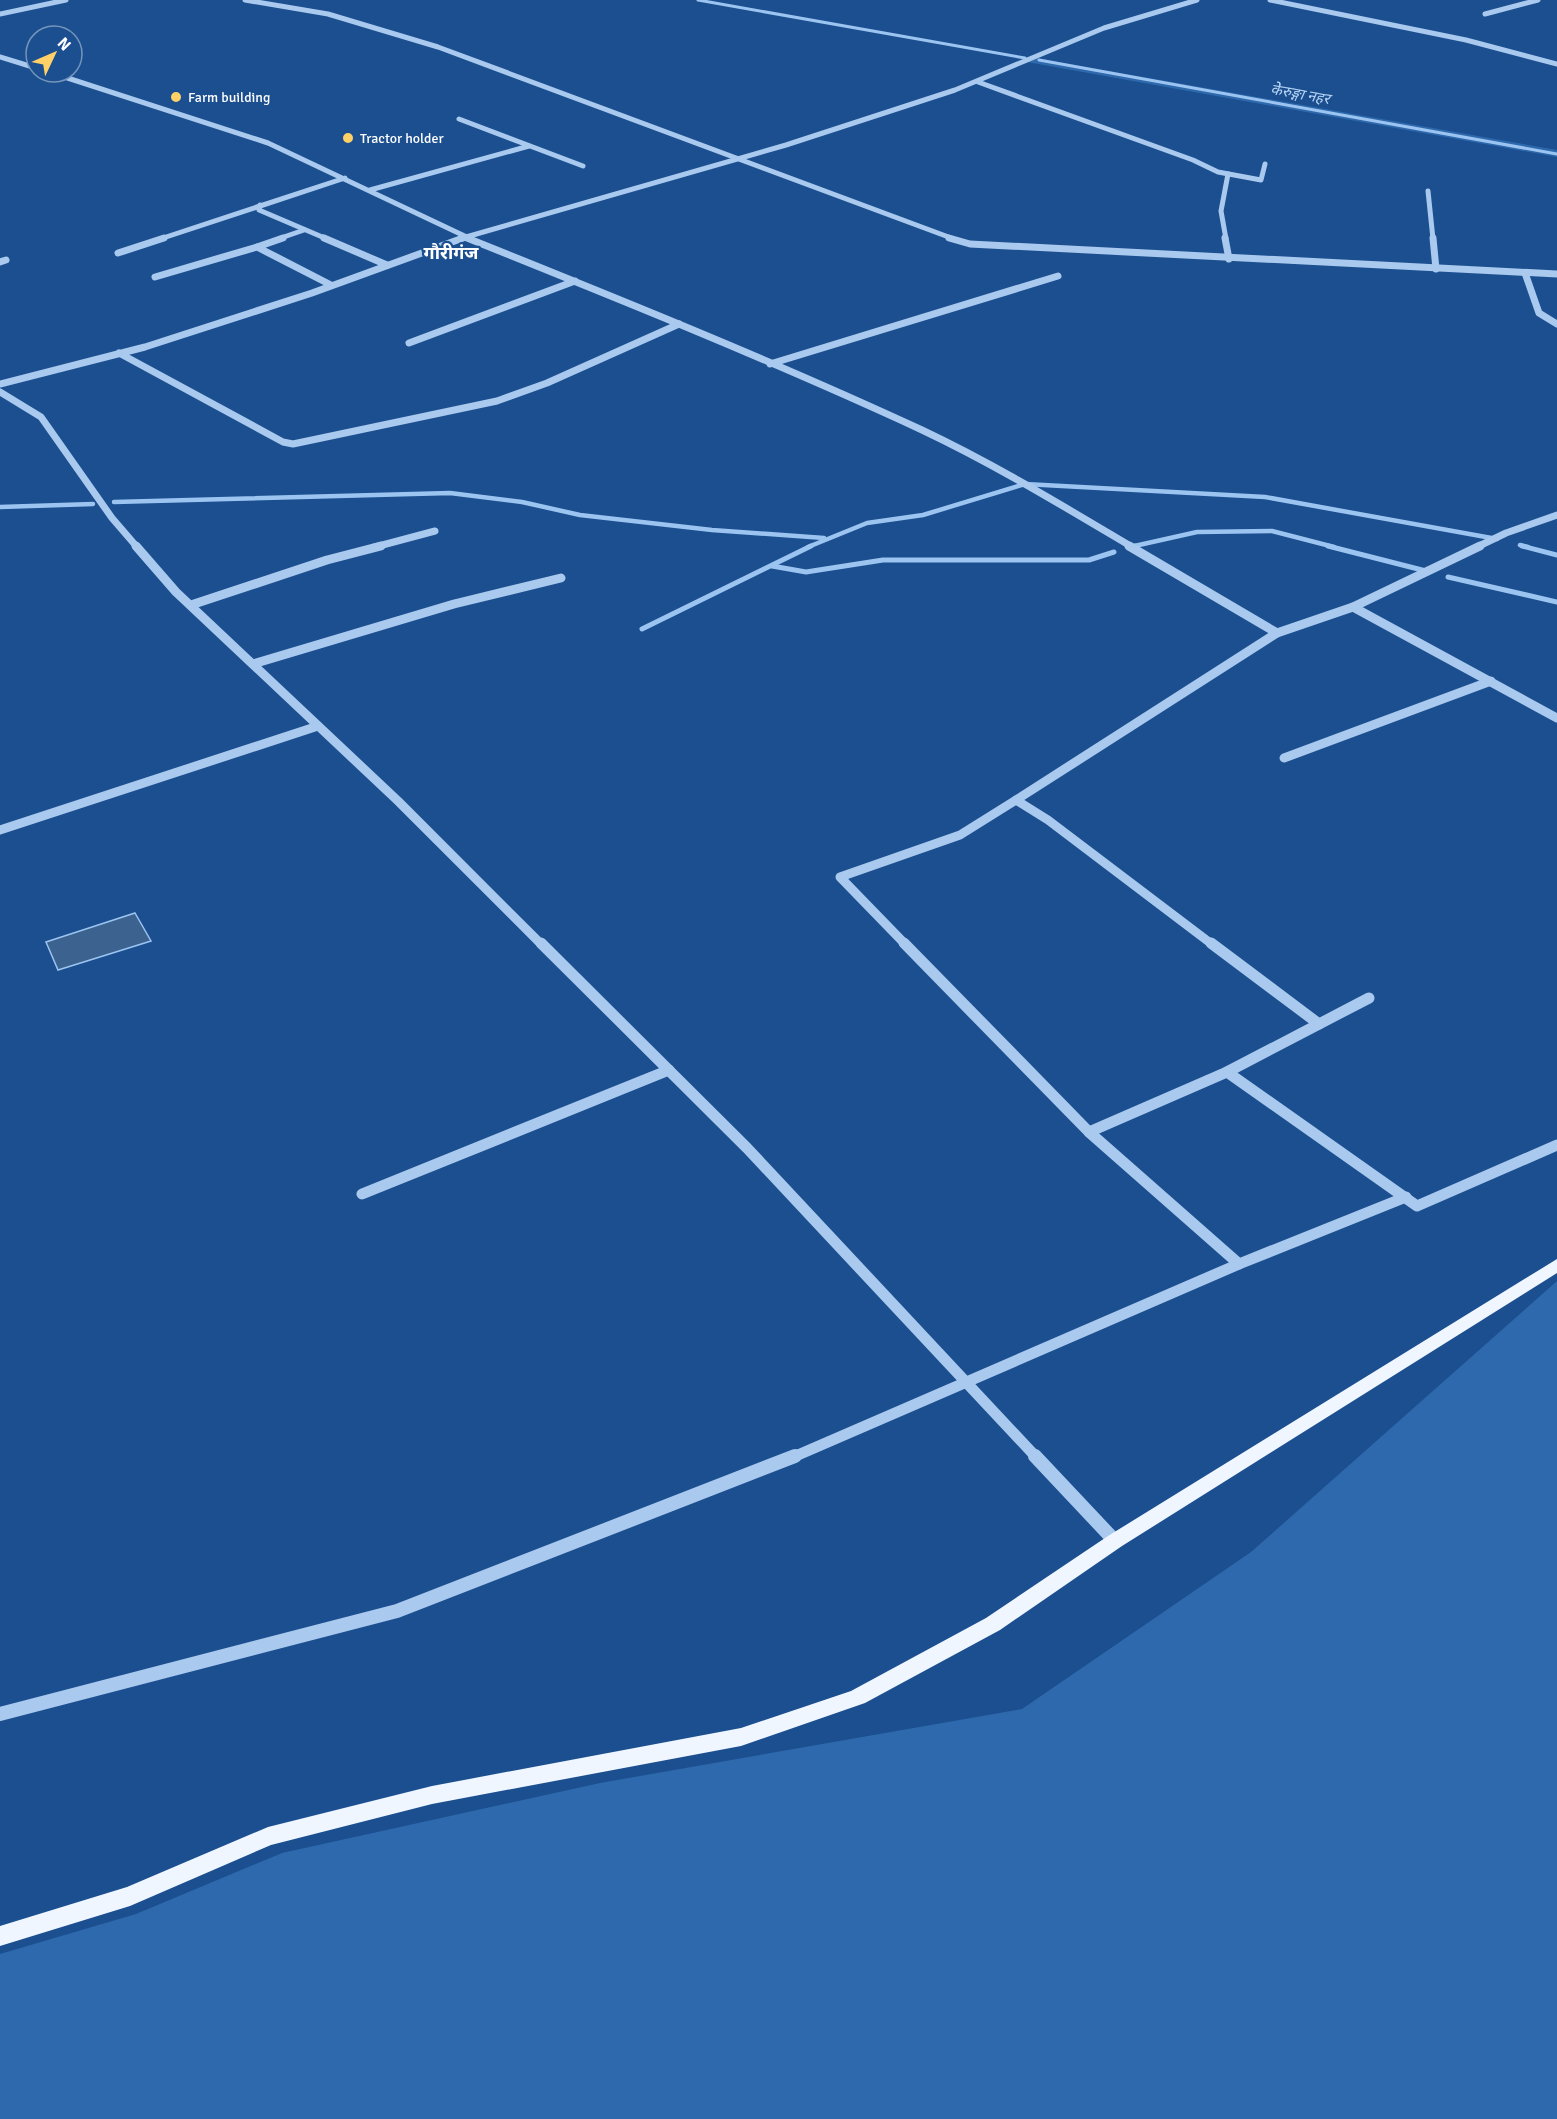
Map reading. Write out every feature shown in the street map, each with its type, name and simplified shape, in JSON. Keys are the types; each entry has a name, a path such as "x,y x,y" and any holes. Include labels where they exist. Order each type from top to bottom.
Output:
{"main road":[{"path":"0,1936 130,1896 268,1836 432,1795 741,1737 858,1697 993,1624 1115,1541 1557,1265"}],"street":[{"path":"0,14 66,0"},
{"path":"245,0 328,14 438,47 940,235 970,244 1557,274"},
{"path":"0,384 119,353 331,285 465,237 739,160 978,81 1104,28 1197,0"},
{"path":"1270,0 1466,40 1557,64"},
{"path":"1485,14 1539,0"},
{"path":"0,57 24,64"},
{"path":"978,81 1228,174 1261,180 1265,164"},
{"path":"84,83 229,129 345,178 465,237 679,324 956,446 1277,633"},
{"path":"459,119 583,166"},
{"path":"370,190 529,146"},
{"path":"1228,174 1221,211 1229,258"},
{"path":"118,253 345,178"},
{"path":"1428,192 1436,269"},
{"path":"260,206 260,210 387,265"},
{"path":"155,277 257,247 304,230"},
{"path":"257,247 331,285"},
{"path":"1526,273 1539,313 1557,324"},
{"path":"770,364 1058,276"},
{"path":"409,343 575,281"},
{"path":"119,353 283,442 293,444 307,443 364,428 496,401 547,383 679,324"},
{"path":"0,392 41,417 112,518 191,605 318,726 754,1156 1115,1541"},
{"path":"1239,1264 1089,1132 840,877 960,834 1277,633 1353,607 1506,533 1557,515"},
{"path":"191,605 327,560 435,531"},
{"path":"253,664 454,604 561,578"},
{"path":"1353,607 1557,718"},
{"path":"1284,758 1491,681"},
{"path":"0,830 318,726"},
{"path":"1016,800 1048,820 1319,1024"},
{"path":"1089,1132 1227,1072 1369,998"},
{"path":"362,1194 669,1070"},
{"path":"1227,1072 1417,1206 1557,1145"},
{"path":"0,1714 397,1611 823,1445 1239,1264 1407,1197"}],"shaded area":[{"path":"1036,58 1557,150 1557,157 1027,62"},
{"path":"135,913 151,941 58,970 46,942"},
{"path":"1557,1281 1557,2119 0,2119 0,1954 136,1914 282,1853 600,1783 1022,1709 1251,1552"}],"waterway":[{"name":"केेरुङ्गा नहर","path":"698,0 1025,58"},
{"name":"केेरुङ्गा नहर","path":"1039,60 1557,154"},
{"path":"808,547 867,523 923,515 1025,484 1265,497 1497,539"},
{"path":"114,502 450,493 522,502 580,515 712,530 824,538"},
{"path":"0,507 93,504"},
{"path":"1136,546 1130,547 1197,532 1272,531 1334,547"},
{"path":"1520,545 1528,547"},
{"path":"642,629 811,546"},
{"path":"1328,546 1426,571"},
{"path":"1522,546 1557,555"},
{"path":"772,566 806,572 883,560 1089,560 1114,552"},
{"path":"1448,577 1557,602"}],"place":[{"name":"Farm building","path":"176,97"},
{"name":"Tractor holder","path":"348,138"}],"district":[{"name":"गौरीगंज","path":"451,253"}]}
